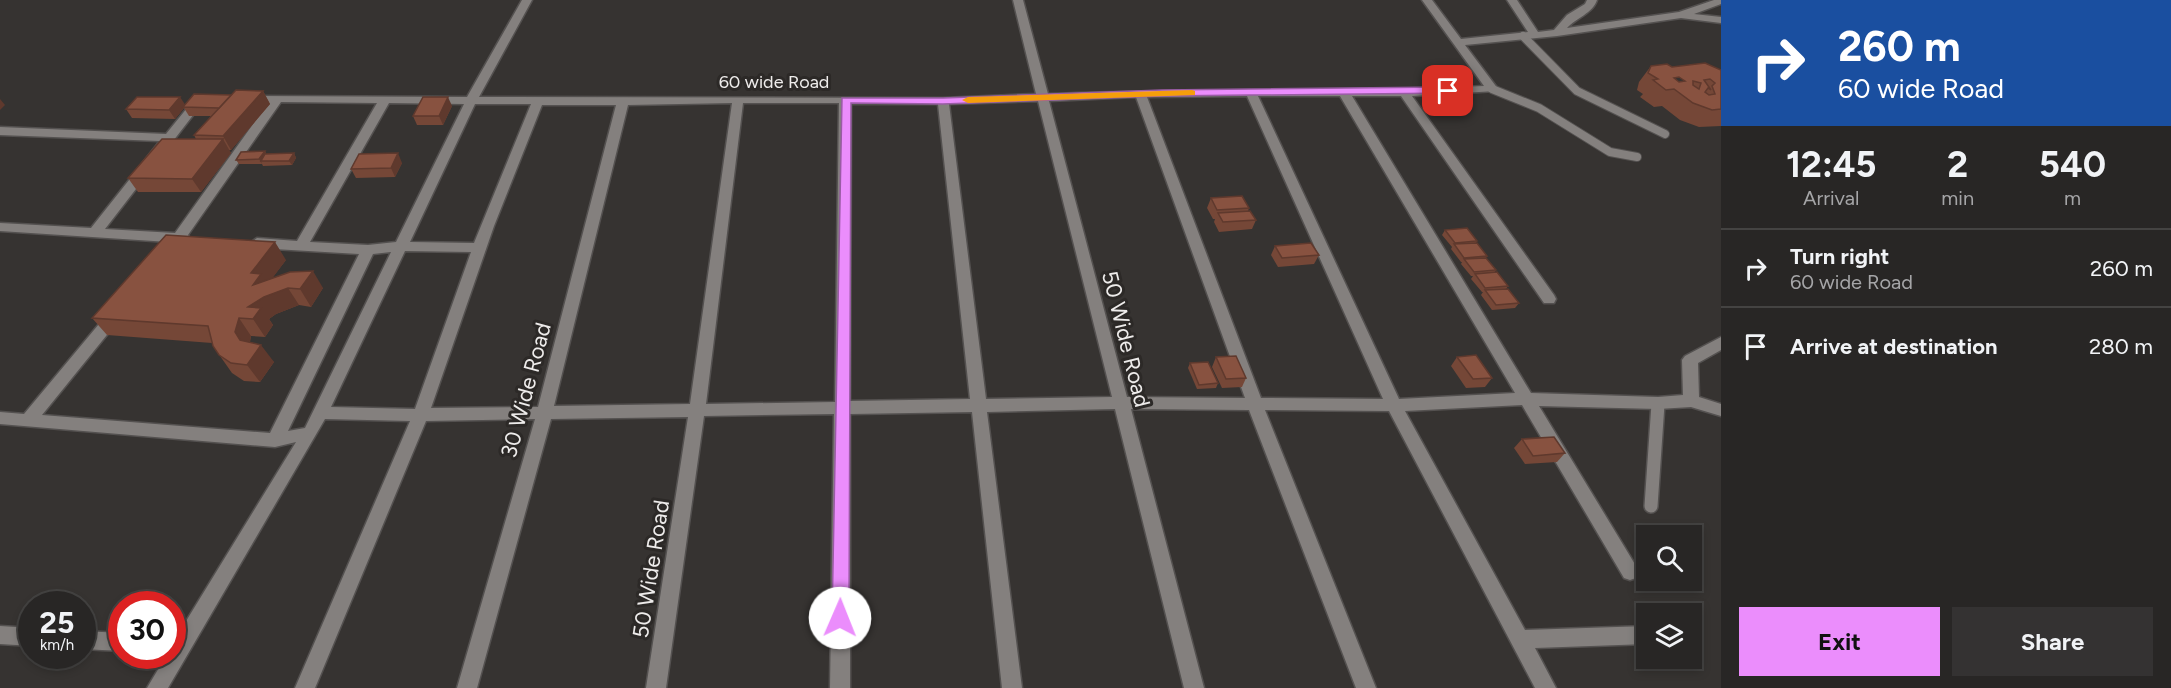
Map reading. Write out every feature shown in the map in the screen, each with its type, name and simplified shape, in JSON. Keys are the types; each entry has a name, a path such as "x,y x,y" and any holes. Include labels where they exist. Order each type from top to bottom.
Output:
{"street":[{"path":"186,632 310,433 472,99 527,0"},
{"name":"50 Wide Road","path":"1018,0 1119,403 1194,688"},
{"path":"1427,0 1492,89"},
{"path":"1512,0 1529,35"},
{"path":"1557,33 1571,17 1590,6 1593,0"},
{"path":"1458,42 1557,33 1681,15 1721,1"},
{"path":"1681,15 1721,20"},
{"name":"60 wide Road","path":"233,98 623,102 738,99 943,101 1140,94 1404,93 1492,89"},
{"path":"1251,93 1395,405 1546,688"},
{"path":"1344,93 1630,572"},
{"path":"1404,93 1549,299"},
{"path":"1140,94 1255,404 1366,688"},
{"path":"95,232 170,138 206,98"},
{"path":"164,256 277,99"},
{"path":"302,246 385,99"},
{"name":"50 Wide Road","path":"656,688 698,410 738,99"},
{"path":"840,688 845,100"},
{"path":"305,688 421,415 479,248 538,101"},
{"path":"943,101 1012,688"},
{"name":"30 Wide Road","path":"467,688 545,411 623,102"},
{"path":"0,142 5,132 170,138"},
{"path":"0,227 202,239"},
{"path":"246,242 368,250 400,246 479,248"},
{"path":"274,440 368,250"},
{"path":"28,420 126,301"},
{"path":"1691,401 1690,360 1720,342"},
{"path":"320,412 421,415 545,411 1119,403 1395,405 1528,399 1658,403 1691,401 1721,410"},
{"path":"0,418 274,440 310,433"},
{"path":"1521,639 1636,634"},
{"path":"0,635 18,636"},
{"path":"157,688 166,669"}],"lane":[{"path":"1529,35 1577,90 1665,134"},
{"path":"1492,89 1539,108 1610,152 1637,157"},
{"path":"1651,506 1658,403"}],"building":[{"path":"1705,63 1721,70 1721,109 1712,110 1693,103 1674,89 1666,90 1653,80 1658,79 1648,73 1651,66 1667,64 1672,67","holes":["1679,77 1685,81 1679,82 1674,78","1710,79 1715,83 1712,86 1715,94 1709,95 1705,92 1708,88 1711,90 1704,80","1693,81 1701,83 1699,89 1693,85"]},
{"path":"236,90 263,91 223,136 194,135"},
{"path":"194,94 231,95 219,108 183,107"},
{"path":"137,97 180,97 169,110 126,109"},
{"path":"423,97 448,97 439,116 413,116"},
{"path":"162,139 223,139 192,179 128,178"},
{"path":"265,151 259,159 236,160 241,152"},
{"path":"294,153 289,161 261,161 265,154"},
{"path":"398,153 391,168 351,169 359,154"},
{"path":"1242,196 1249,208 1217,210 1211,198"},
{"path":"1250,211 1256,220 1223,222 1218,213"},
{"path":"1467,228 1477,241 1455,243 1445,230"},
{"path":"166,235 275,242 251,273 261,274 253,285 290,272 313,271 300,289 288,288 264,297 248,307 261,308 253,319 239,318 235,332 240,340 261,345 247,365 231,363 219,355 213,346 208,326 92,318"},
{"path":"1311,243 1319,255 1282,258 1275,246"},
{"path":"1477,243 1487,256 1464,258 1454,244"},
{"path":"1486,258 1496,270 1474,272 1464,259"},
{"path":"1497,272 1508,286 1485,288 1475,274"},
{"path":"1508,289 1519,303 1496,305 1485,290"},
{"path":"1476,355 1492,378 1473,379 1457,357"},
{"path":"1236,356 1246,378 1226,379 1216,357"},
{"path":"1208,362 1218,383 1199,385 1190,363"},
{"path":"1554,437 1565,453 1533,456 1522,439"}],"slow traffic":[{"path":"968,100 1192,93"}],"route":[{"path":"840,618 845,100 943,101 1162,93 1448,91"}]}
